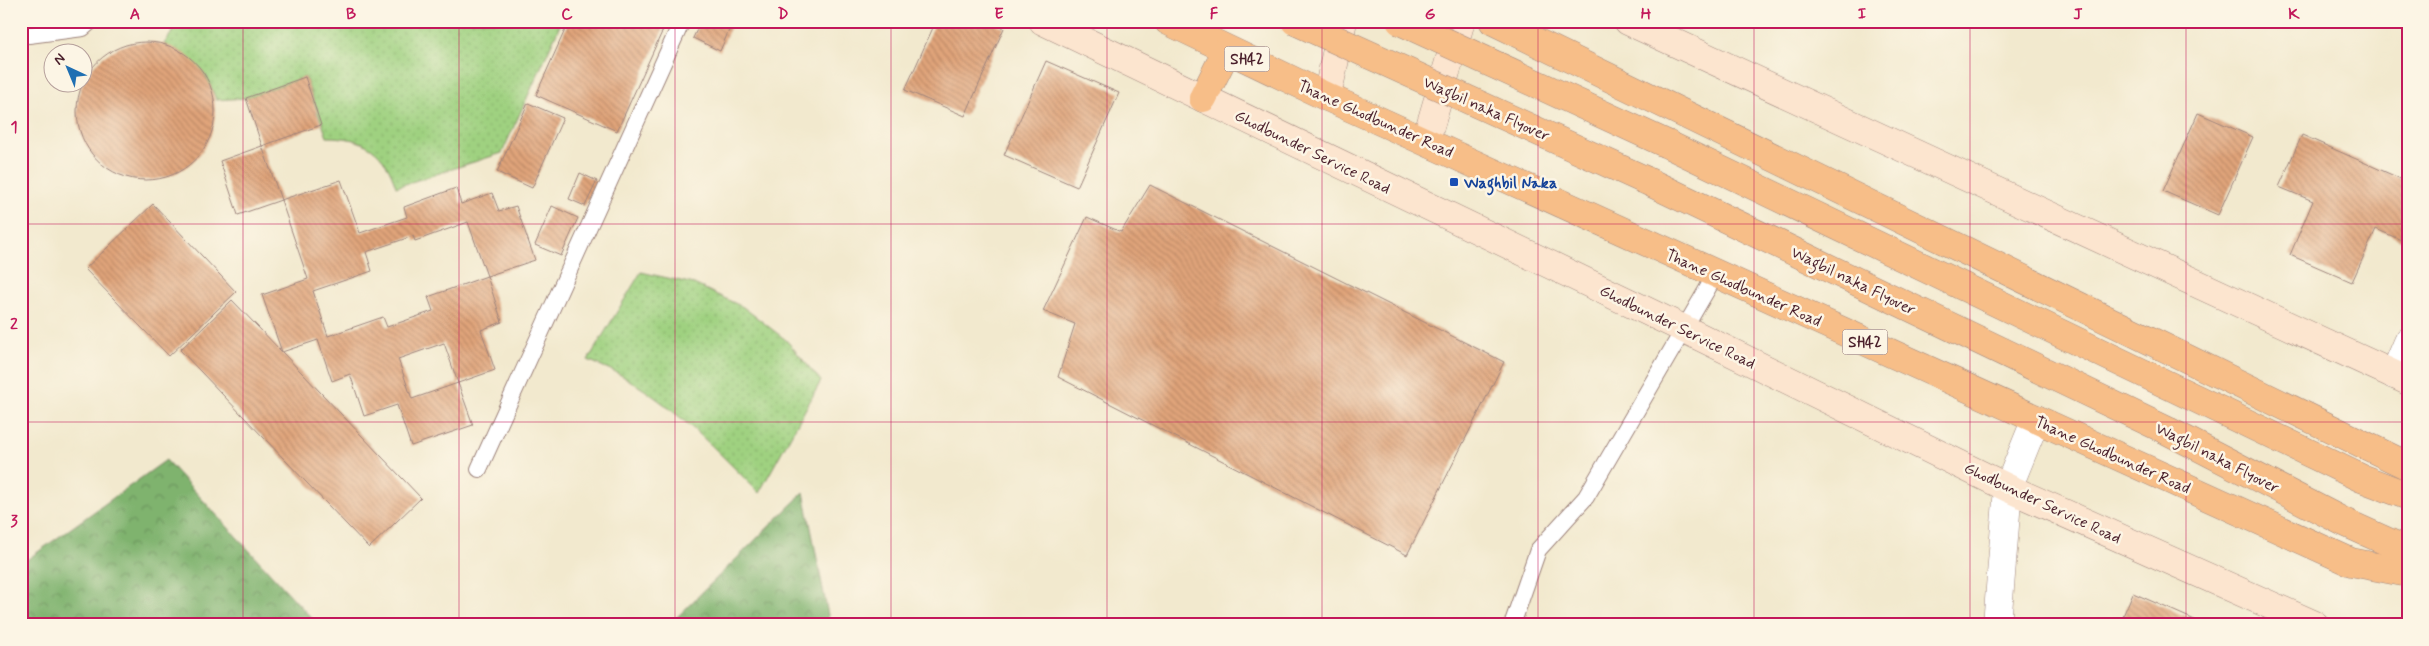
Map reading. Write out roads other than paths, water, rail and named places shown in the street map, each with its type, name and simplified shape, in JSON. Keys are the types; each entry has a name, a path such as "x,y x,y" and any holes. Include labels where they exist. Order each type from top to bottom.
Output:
{"main road":[{"name":"Thane Ghodbunder Road","path":"1168,21 1327,97 1426,140 1716,274 2352,562 2408,573"},
{"name":"Wagbil naka Flyover","path":"1294,21 1645,180 2168,431 2344,522 2408,550"},
{"path":"1400,21 1676,148 2361,478 2408,496"},
{"path":"1493,21 2408,466"},
{"path":"1203,98 1227,50"}],"street":[{"name":"Ghodbunder Service Road","path":"1043,21 1684,329 2008,488 2315,625"},
{"path":"1327,97 1344,21"},
{"path":"1426,140 1461,21"},
{"path":"1628,21 2401,378 2408,342"},
{"path":"1997,625 2008,488 2036,419"}],"lane":[{"path":"21,32 29,35 83,28 91,21"},
{"path":"479,469 682,21"},
{"path":"1512,625 1538,550 1586,497 1716,274"}],"place":[{"name":"Waghbil Naka","path":"1454,182"}]}
